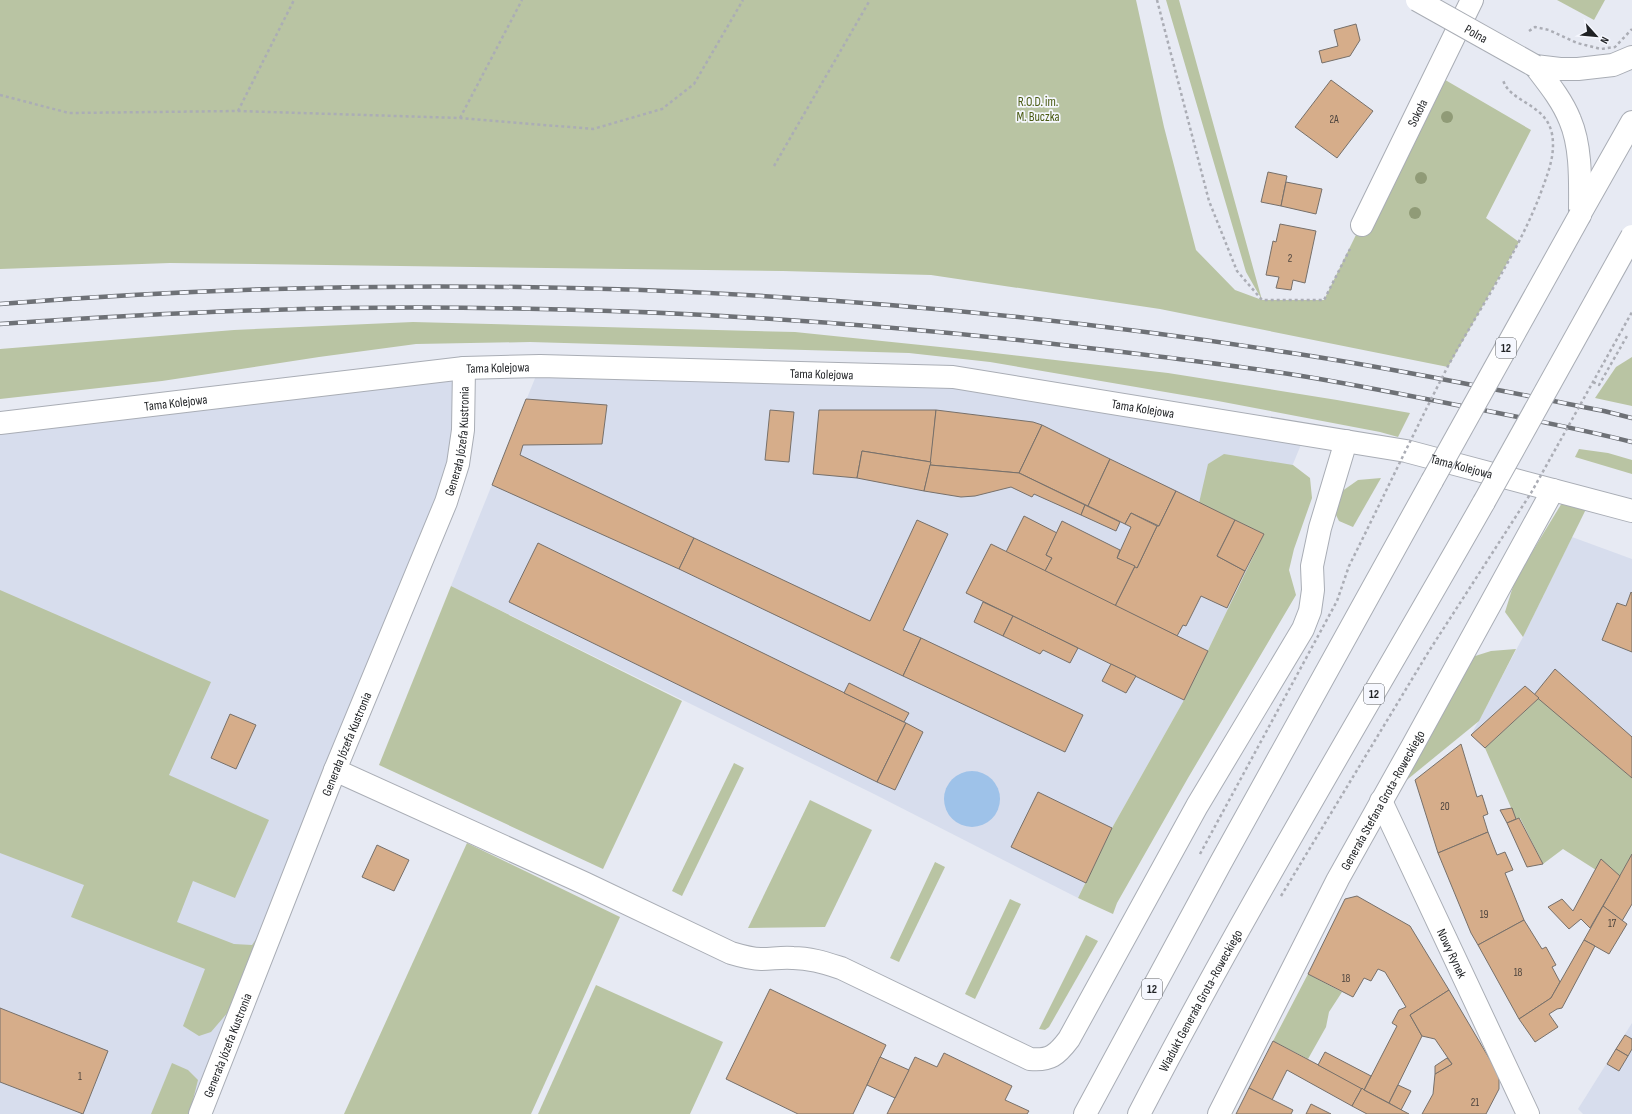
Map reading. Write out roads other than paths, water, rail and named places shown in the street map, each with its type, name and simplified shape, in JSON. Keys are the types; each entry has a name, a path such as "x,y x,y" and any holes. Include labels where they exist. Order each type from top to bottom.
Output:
{"street":[{"name":"Polna","path":"1417,0 1535,66"},
{"name":"Sokoła","path":"1362,225 1472,0"},
{"path":"1535,66 1560,69 1578,69 1614,65 1632,57"},
{"path":"1535,66 1556,93 1571,121 1579,154 1580,215"},
{"name":"12","path":"1085,1114 1220,864 1632,122"},
{"name":"Wiadukt Generała Grota-Roweckiego","path":"1138,1114 1187,1021 1272,891 1425,605 1632,236"},
{"name":"Tama Kolejowa","path":"0,423 464,368 540,366 953,377 1406,451 1632,511"},
{"name":"Generała Józefa Kustronia","path":"200,1114 335,770 446,502 456,472 463,430 464,368"},
{"path":"335,770 577,880 731,953 753,958 812,959 827,963 1030,1059 1041,1060 1050,1058 1061,1050 1069,1039 1197,806 1303,628 1310,611 1313,590 1312,566 1320,528 1346,441"},
{"name":"Generała Stefana Grota-Roweckiego","path":"1219,1114 1334,886 1552,490"},
{"name":"Nowy Rynek","path":"1381,801 1523,1111"}],"water":[{"path":"972,771 983,773 992,779 998,788 1000,799 998,810 992,819 983,825 972,827 961,825 952,819 946,810 944,799 946,788 952,779 961,773"}],"railway":[{"path":"0,304 161,294 322,288 483,287 644,290 805,299 966,312 1126,330 1285,352 1445,380 1604,411 1632,418"},
{"path":"0,324 216,312 346,308 618,311 800,321 981,336 1148,355 1276,372 1505,414 1632,442"}],"park label":[{"name":"R.O.D. im. M. Buczka","path":"1038,108"}]}
